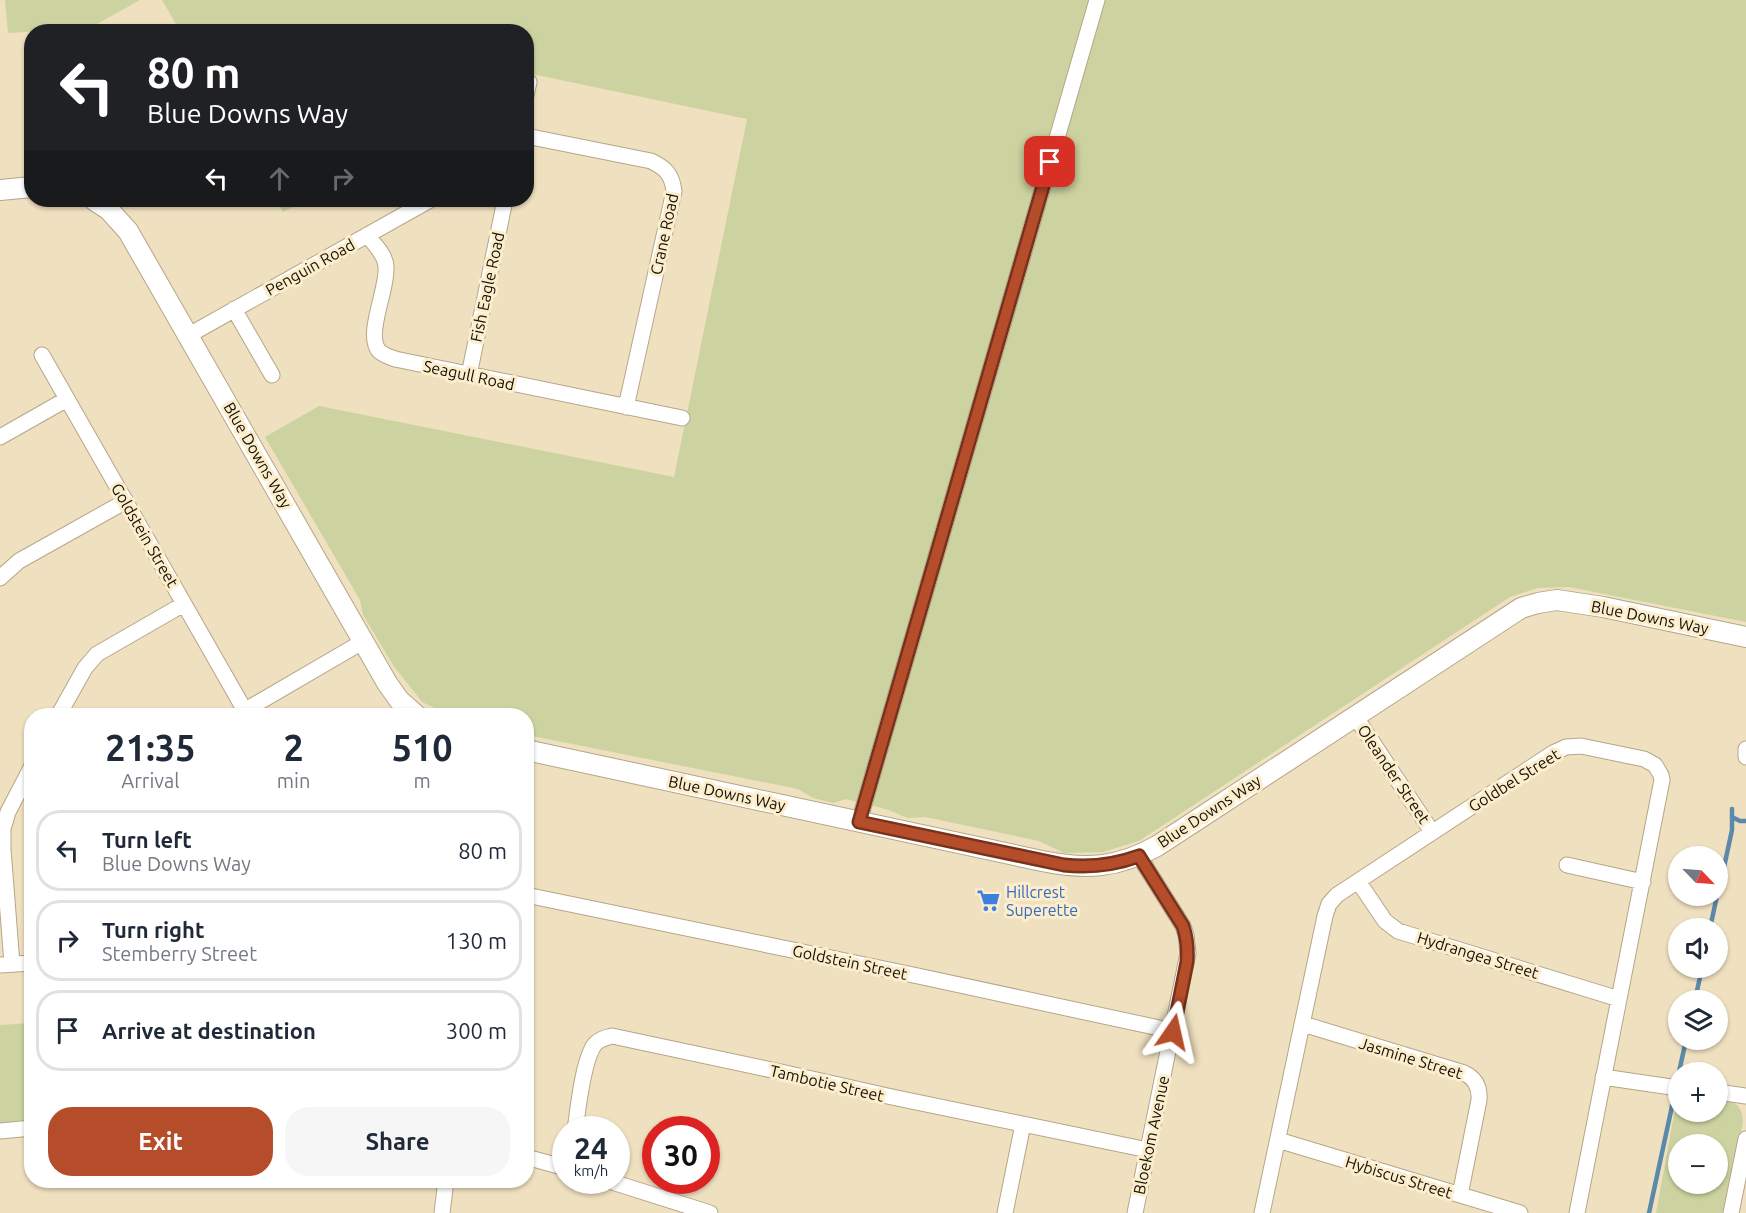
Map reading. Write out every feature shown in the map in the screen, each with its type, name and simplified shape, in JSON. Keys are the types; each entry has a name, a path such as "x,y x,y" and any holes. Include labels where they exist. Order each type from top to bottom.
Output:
{"street":[{"path":"859,822 1097,0"},
{"name":"Crane Road","path":"534,138 651,161 668,171 673,180 674,191 626,407"},
{"path":"0,190 24,188"},
{"name":"Blue Downs Way","path":"104,207 128,231 387,683 408,708"},
{"name":"Penguin Road","path":"189,335 417,207"},
{"name":"Fish Eagle Road","path":"469,375 504,207"},
{"name":"Seagull Road","path":"367,235 386,264 384,290 374,332 375,343 379,351 395,359 682,418"},
{"path":"234,309 272,375"},
{"name":"Goldstein Street","path":"42,355 184,604 240,708"},
{"path":"0,437 67,399"},
{"path":"0,578 19,561 126,501"},
{"name":"Blue Downs Way","path":"534,752 859,822 1083,867 1103,865 1139,856 1521,608 1557,600 1603,607 1746,637"},
{"path":"62,708 85,668 97,654 184,604"},
{"path":"253,708 364,641"},
{"name":"Oleander Street","path":"1355,716 1432,832"},
{"name":"Goldbel Street","path":"1262,1213 1326,910 1333,899 1553,753 1566,747 1581,746 1644,759 1655,765 1662,780 1577,1213"},
{"path":"1746,749 1746,757"},
{"path":"24,781 8,812 3,829 6,964 24,963"},
{"name":"Bloekom Avenue","path":"1135,1213 1188,953 1183,926 1139,856"},
{"path":"1567,865 1642,882"},
{"name":"Hydrangea Street","path":"1359,881 1385,921 1398,931 1619,999"},
{"name":"Goldstein Street","path":"534,897 918,976 1173,1032"},
{"name":"Jasmine Street","path":"1303,1024 1464,1073 1473,1080 1477,1085 1479,1095 1460,1195"},
{"name":"Tambotie Street","path":"578,1116 590,1052 603,1038 612,1036 1148,1150"},
{"path":"1603,1077 1668,1087"},
{"path":"1728,1093 1746,1096"},
{"path":"1005,1213 1023,1124"},
{"path":"0,1131 24,1129"},
{"path":"1731,1213 1742,1186 1746,1139"},
{"name":"Hybiscus Street","path":"1278,1140 1520,1213"},
{"path":"534,1159 552,1164"},
{"path":"442,1213 445,1188"},
{"path":"630,1188 710,1213"}],"green space":[{"path":"5,0 140,0 97,24 24,24 24,32 8,33"},
{"path":"162,0 1746,0 1746,622 1569,587 1538,588 1510,597 1139,841 1103,852 1064,853 1039,841 925,817 907,818 889,810 846,799 833,803 813,798 798,789 534,736 534,708 435,708 422,702 393,665 363,615 360,600 265,437 319,406 674,477 747,119 534,74 534,24 176,24"},
{"path":"280,207 293,207 283,212"},
{"path":"24,1023 24,1121 0,1123 0,1025"},
{"path":"1728,1100 1739,1107 1743,1122 1726,1213 1656,1213 1668,1148 1668,1194 1728,1194 1728,1134 1670,1134 1673,1122 1728,1122"}],"waterway":[{"path":"1728,849 1732,830 1732,809"},
{"path":"1732,817 1746,821"},
{"path":"1712,918 1715,906"},
{"path":"1697,990 1700,978"},
{"path":"1681,1062 1684,1050"},
{"path":"1649,1213 1669,1122"}],"place":[{"name":"Hillcrest Superette","path":"988,901"}],"route":[{"path":"1050,162 859,822 1064,865 1083,867 1103,865 1139,856 1183,926 1188,944 1187,962 1173,1032"}]}
